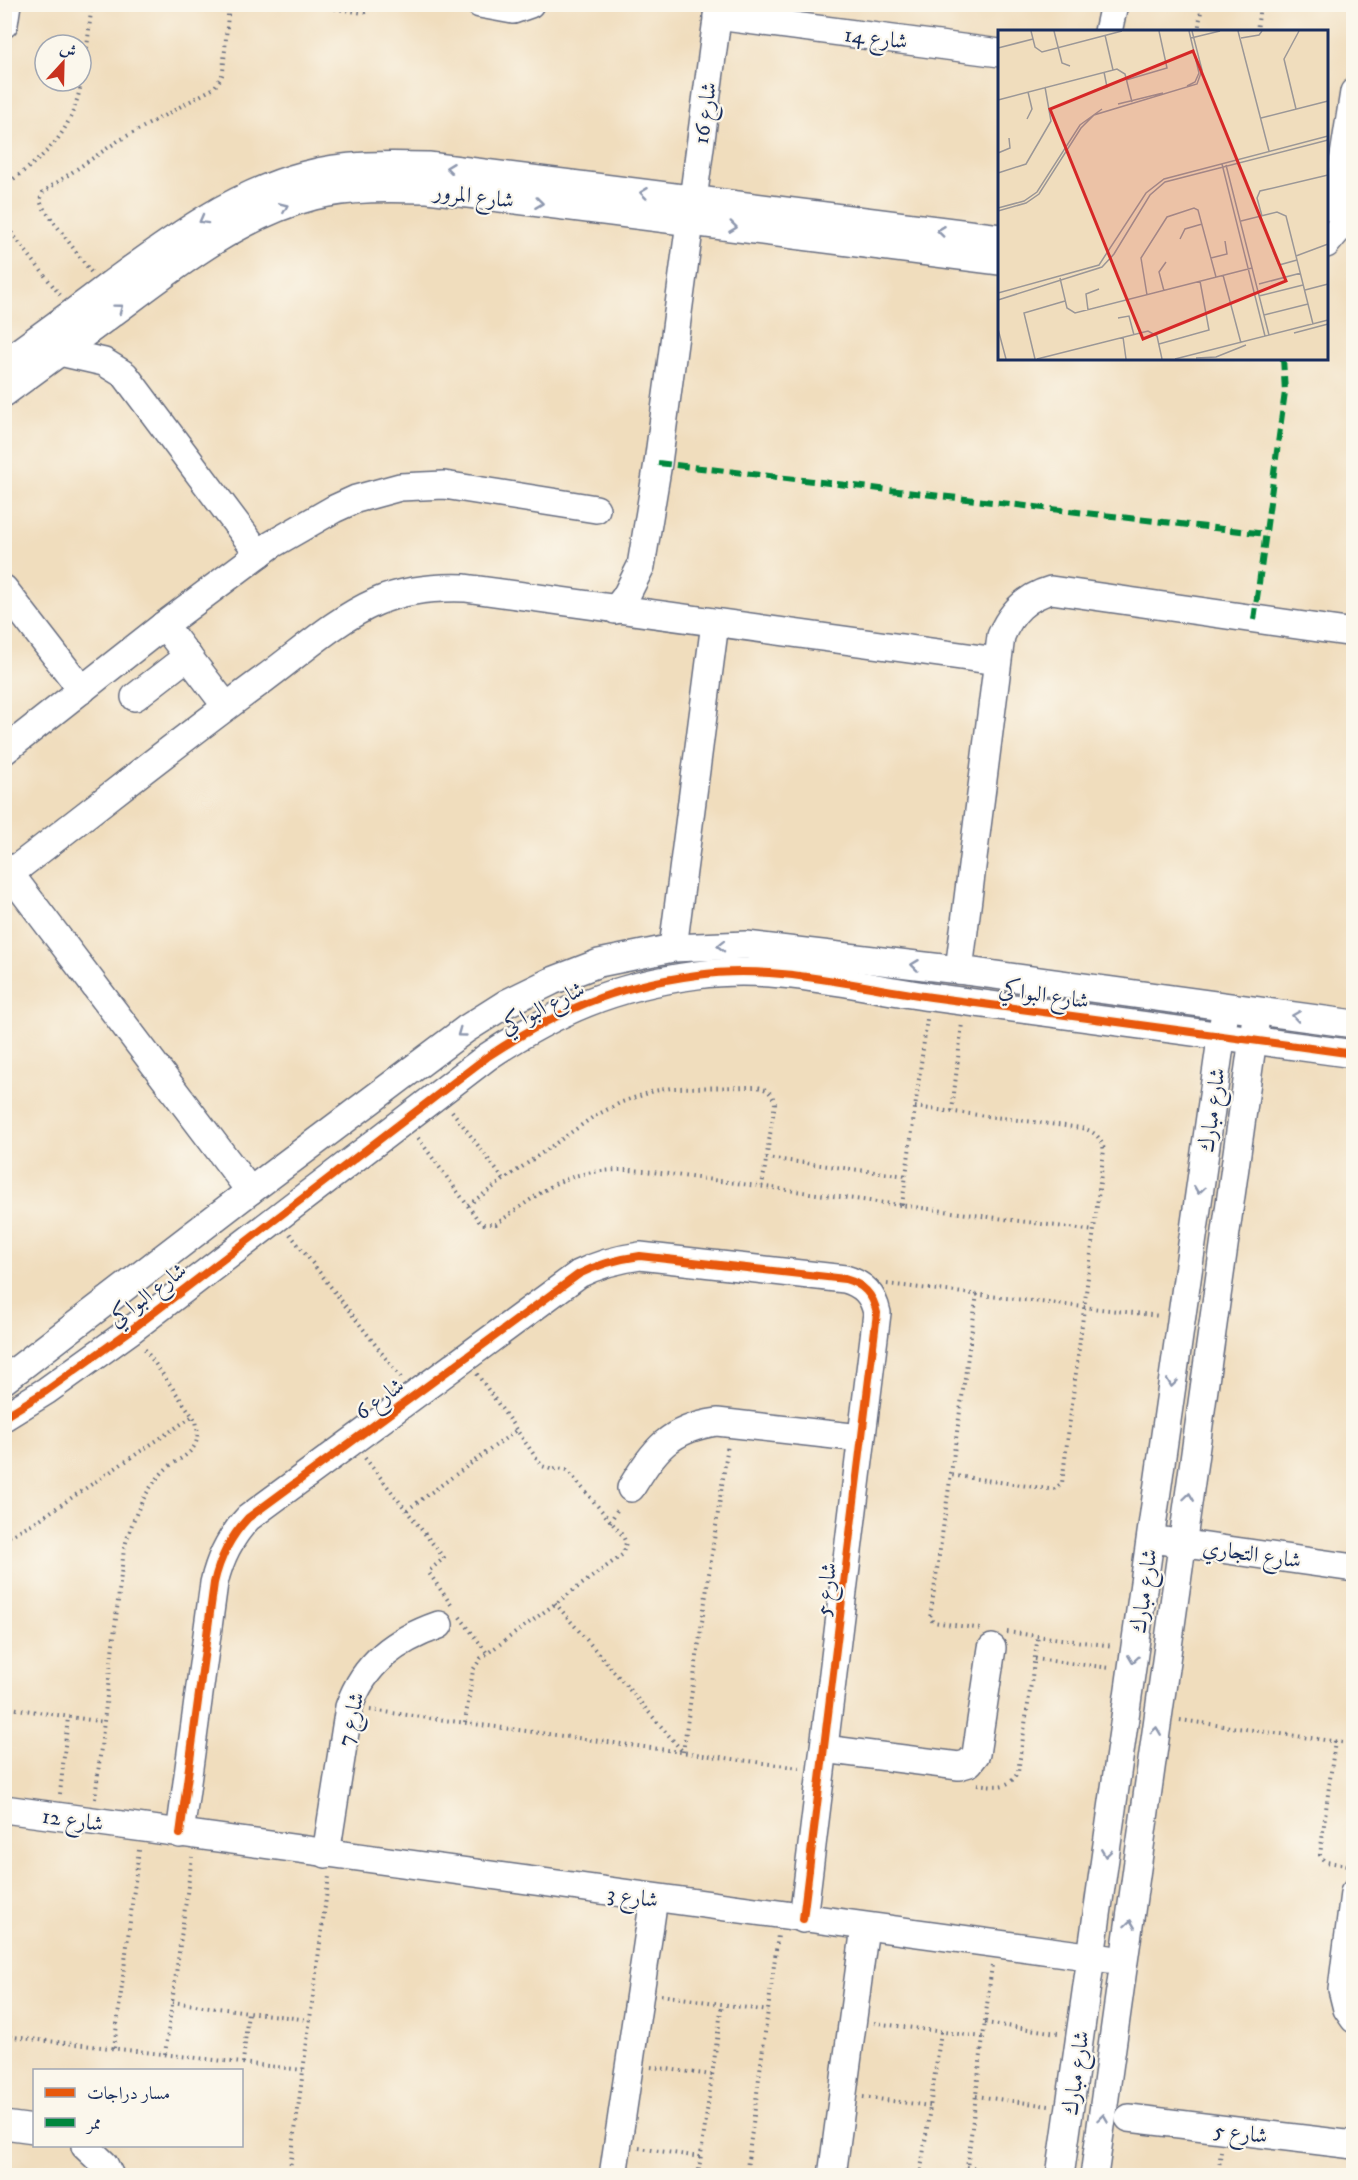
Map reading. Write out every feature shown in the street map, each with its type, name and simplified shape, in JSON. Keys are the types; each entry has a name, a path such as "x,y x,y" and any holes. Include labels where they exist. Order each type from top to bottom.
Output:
{"street":[{"path":"4,24 7,4"},
{"path":"480,4 513,10 530,4"},
{"path":"1108,30 1114,4"},
{"name":"شارع 14","path":"718,10 998,53"},
{"name":"شارع 16","path":"615,610 626,596 641,566 658,463 718,10"},
{"path":"1328,203 1341,175 1353,92"},
{"name":"شارع المرور","path":"4,393 60,352 104,290 175,237 215,213 284,181 331,170 391,165 428,166 998,261"},
{"name":"شارع المرور","path":"4,363 81,322 227,234 293,203 335,192 392,188 428,189 998,238"},
{"path":"1328,242 1346,220 1353,207"},
{"path":"60,352 104,362 125,375 259,554"},
{"path":"4,751 164,625 259,554 333,509 364,496 400,487 444,485 596,509"},
{"path":"250,1191 6,873 339,622 378,601 399,594 442,587 465,588 997,661"},
{"path":"4,589 82,690"},
{"path":"959,970 1001,636 1013,613 1031,597 1051,590 1353,633"},
{"path":"673,948 715,623"},
{"path":"164,625 226,706"},
{"path":"135,697 188,656"},
{"name":"شارع البواكي","path":"4,1380 466,1029 507,1003 552,981 599,963 673,948 746,945 959,970 1353,1024"},
{"name":"شارع البواكي","path":"4,1417 46,1391 131,1330 487,1057 526,1031 566,1010 609,994 654,982 710,974 745,972 791,974 930,997 1353,1054"},
{"name":"شارع مبارك","path":"1060,2175 1225,1007"},
{"name":"شارع مبارك","path":"1094,2175 1257,1011"},
{"name":"شارع 6","path":"188,1835 214,1583 228,1543 248,1518 579,1274 608,1262 640,1256 845,1279"},
{"name":"شارع 5","path":"792,1917 823,1760 877,1312 868,1292 854,1281 845,1279"},
{"path":"631,1488 650,1457 670,1438 694,1426 717,1422 861,1438"},
{"name":"شارع التجاري","path":"1150,1539 1353,1568"},
{"name":"شارع 7","path":"329,1854 349,1707 356,1687 383,1655 409,1637 439,1625"},
{"path":"823,1760 959,1766 969,1763 976,1754 994,1636"},
{"name":"شارع 12","path":"4,1809 142,1828"},
{"name":"شارع 3","path":"142,1828 1124,1961"},
{"path":"1353,1893 1342,1989 1347,2009 1353,2019"},
{"path":"613,2175 654,1898"},
{"path":"832,2175 865,1927"},
{"name":"شارع 5","path":"1129,2118 1353,2145"},
{"path":"4,2125 33,2129"},
{"path":"87,2147 104,2164 110,2175"}],"path":[{"path":"4,186 47,152 71,118 81,90 92,4"},
{"path":"104,290 42,206 41,196 43,192 118,141 214,88 223,72 229,4"},
{"path":"305,4 363,13 369,10 372,4"},
{"path":"1198,30 1202,4"},
{"path":"1257,30 1260,4"},
{"path":"4,223 81,322"},
{"path":"902,1205 930,997"},
{"path":"952,1111 964,1001"},
{"path":"468,1205 607,1109 638,1096 671,1088 757,1087 769,1091 775,1103 762,1186"},
{"path":"439,1094 504,1180"},
{"path":"915,1107 1081,1128 1094,1132 1104,1150 1062,1483 1054,1489 1049,1489 950,1475"},
{"path":"405,1120 484,1224 495,1224 555,1184 588,1174 621,1170 762,1186 1094,1231"},
{"path":"766,1158 906,1176"},
{"path":"277,1217 414,1395"},
{"path":"845,1279 1181,1319"},
{"path":"977,1294 930,1617 933,1622 994,1636 1133,1660"},
{"path":"92,1821 121,1569 130,1529 154,1482 165,1470 192,1450 198,1436 193,1416 131,1330"},
{"path":"465,1357 542,1466 553,1470 558,1468 567,1470 623,1536 626,1543 622,1555 486,1653 473,1670 465,1722"},
{"path":"4,1539 40,1519 193,1416"},
{"path":"683,1752 731,1424"},
{"path":"406,1510 517,1430"},
{"path":"352,1441 444,1558 430,1570 430,1576 486,1653"},
{"path":"555,1603 683,1752"},
{"path":"1035,1659 1133,1660"},
{"path":"4,1707 104,1722"},
{"path":"349,1707 683,1752 823,1760"},
{"path":"57,1816 68,1717"},
{"path":"1159,1717 1353,1744"},
{"path":"1335,1741 1320,1855 1326,1862 1353,1866"},
{"path":"114,2048 142,1828"},
{"path":"165,2054 188,1835"},
{"path":"289,2175 329,1854"},
{"path":"746,2175 768,2011 792,1917"},
{"path":"966,2175 995,1944"},
{"path":"640,1992 768,2011"},
{"path":"172,2002 309,2020"},
{"path":"698,2175 722,2004"},
{"path":"243,2063 248,2012"},
{"path":"853,2020 983,2037"},
{"path":"985,2022 1080,2036"},
{"path":"941,2032 920,2174 951,2175"},
{"path":"4,2036 303,2070"},
{"path":"630,2064 712,2075"},
{"path":"843,2094 930,2106"},
{"path":"976,2096 1070,2109"},
{"path":"618,2145 700,2157"},
{"path":"967,2168 1026,2175"}],"marked path":[{"path":"1254,620 1285,392 1283,360"},
{"path":"658,463 1266,534"}],"cycle path":[{"path":"4,1417 46,1391 131,1330 487,1057 537,1026 562,1014 639,986 726,972 785,974 984,1004 1354,1054"},
{"path":"180,1834 214,1583 226,1548 248,1518 579,1274 594,1267 640,1256 845,1279 857,1284 870,1295 877,1313 803,1919"}]}
